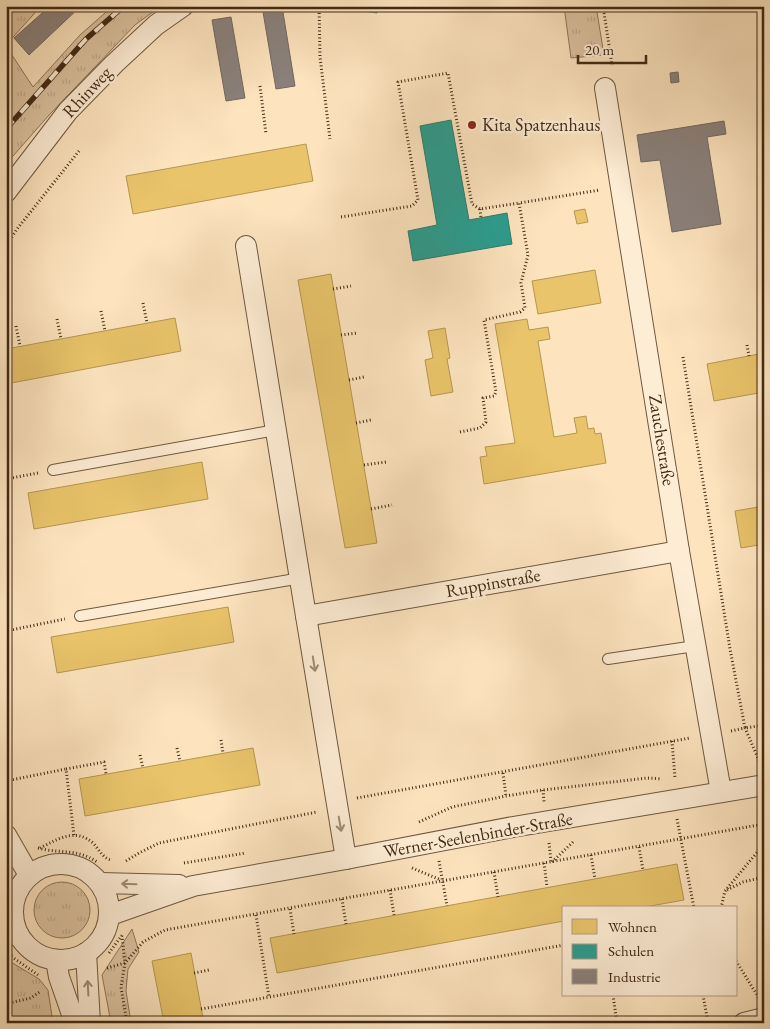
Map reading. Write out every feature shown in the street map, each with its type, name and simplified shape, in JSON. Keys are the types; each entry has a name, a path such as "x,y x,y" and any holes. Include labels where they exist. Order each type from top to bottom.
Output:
{"street":[{"name":"Rhinweg","path":"6,192 68,111 149,31 183,6"},
{"name":"Zauchestraße","path":"605,88 679,550 721,792"},
{"path":"246,246 346,859"},
{"name":"Ruppinstraße","path":"306,616 679,550"},
{"name":"Werner-Seelenbinder-Straße","path":"110,915 193,886 513,827 721,792 761,771"},
{"path":"6,835 30,875"},
{"path":"67,864 102,875 110,915 106,930 98,943 86,953 71,959 56,960 36,953 14,938 14,922 10,905 19,888 30,875 47,866 67,864"},
{"name":"Werner-Seelenbinder-Straße","path":"102,875 193,886"},
{"path":"86,953 90,1023"},
{"path":"56,960 59,977 75,1023"},
{"path":"744,1023 764,1018"}],"lane":[{"path":"53,470 276,430"},
{"path":"80,616 301,578"},
{"path":"608,659 695,646"}],"path":[{"path":"319,6 320,57 330,139"},
{"path":"603,6 612,65"},
{"path":"341,218 412,206 418,200 398,82 448,73 472,204 480,209 621,186"},
{"path":"260,86 266,134"},
{"path":"6,246 17,229 79,151"},
{"path":"460,432 480,428 486,422 483,398 494,396 496,392 484,320 520,312 525,308 521,283 528,255 519,203"},
{"path":"480,209 481,218"},
{"path":"333,289 350,286"},
{"path":"143,303 147,323"},
{"path":"101,311 105,331"},
{"path":"57,319 61,339"},
{"path":"16,326 20,346"},
{"path":"341,335 357,333"},
{"path":"747,345 749,356"},
{"path":"683,357 730,649 745,728 761,771"},
{"path":"349,380 364,377"},
{"path":"356,423 371,420"},
{"path":"364,465 386,462"},
{"path":"6,479 53,470"},
{"path":"371,508 392,505"},
{"path":"6,631 80,616"},
{"path":"745,728 764,725"},
{"path":"122,864 139,853 159,844 337,805 710,734"},
{"path":"221,740 223,753"},
{"path":"672,741 676,779 677,823 694,906"},
{"path":"177,748 180,761"},
{"path":"140,755 142,768"},
{"path":"6,781 104,762 106,774"},
{"path":"66,769 74,835"},
{"path":"503,773 506,796"},
{"path":"417,823 452,808 506,796 647,778 676,779"},
{"path":"677,823 687,821"},
{"path":"98,970 125,963 144,942 166,930 764,824"},
{"path":"39,849 63,836 74,835 84,837 106,859 114,862"},
{"path":"551,862 573,841 582,839"},
{"path":"32,842 39,849 68,851 88,856 102,875"},
{"path":"722,906 725,891 764,844"},
{"path":"639,846 643,870"},
{"path":"180,864 256,852"},
{"path":"591,855 595,879"},
{"path":"544,863 548,887"},
{"path":"494,872 498,896"},
{"path":"725,891 743,882 764,877"},
{"path":"443,881 447,906"},
{"path":"390,890 394,916"},
{"path":"342,899 346,924"},
{"path":"290,909 294,934"},
{"path":"256,915 270,997"},
{"path":"106,956 122,935 125,963 121,988 127,1023"},
{"path":"201,1009 562,945"},
{"path":"738,964 764,1004"},
{"path":"194,973 209,970"},
{"path":"9,1003 31,998 41,993 43,986"},
{"path":"6,988 12,1023"},
{"path":"613,996 617,1023"},
{"path":"703,996 707,1017"}],"green space":[{"path":"6,6 41,6 6,45"},
{"path":"113,6 161,6 135,25 50,114 6,164 6,46 33,87 80,35"},
{"path":"564,6 596,6 604,55 571,58"},
{"path":"56,882 68,882 82,890 90,904 88,921 82,930 68,938 56,938 46,933 39,926 34,916 34,904 39,894 46,887"},
{"path":"132,929 139,952 128,969 126,991 131,1023 111,1023 102,975"},
{"path":"6,959 39,979 48,990 53,1023 8,1023 6,987 11,986"}],"building: Wohnen":[{"path":"306,144 313,181 133,214 126,176"},
{"path":"585,209 588,222 577,224 574,211"},
{"path":"595,270 601,303 538,314 532,281"},
{"path":"331,274 377,543 345,548 298,280"},
{"path":"175,318 181,351 6,384 6,349"},
{"path":"527,319 529,330 548,327 550,339 538,341 554,437 577,433 574,418 586,416 588,429 594,428 595,434 601,433 606,463 484,484 480,457 487,456 485,447 515,443 495,324"},
{"path":"445,328 450,358 447,359 453,392 431,396 425,360 433,358 428,331"},
{"path":"764,353 764,392 714,401 707,364"},
{"path":"202,462 208,499 34,529 28,493"},
{"path":"764,506 764,544 741,548 735,511"},
{"path":"228,607 234,642 57,673 51,637"},
{"path":"253,748 260,785 85,816 79,779"},
{"path":"677,864 684,900 650,906 562,906 562,921 277,973 270,938"},
{"path":"191,953 204,1023 164,1023 152,961"}],"building: Schulen":[{"path":"363,6 378,6 377,13 362,11"},
{"path":"451,120 469,220 507,213 512,244 413,261 408,231 437,225 420,126"}],"building: Industrie":[{"path":"50,6 81,6 29,55 14,38"},
{"path":"262,6 282,6 295,86 276,89"},
{"path":"231,17 245,98 226,101 212,20"},
{"path":"678,72 679,82 671,83 670,73"},
{"path":"724,121 726,134 707,137 721,224 672,232 660,160 641,162 637,135"}],"railway":[{"path":"6,129 86,39 124,6"}],"place":[{"name":"Kita Spatzenhaus","path":"472,125"}]}
